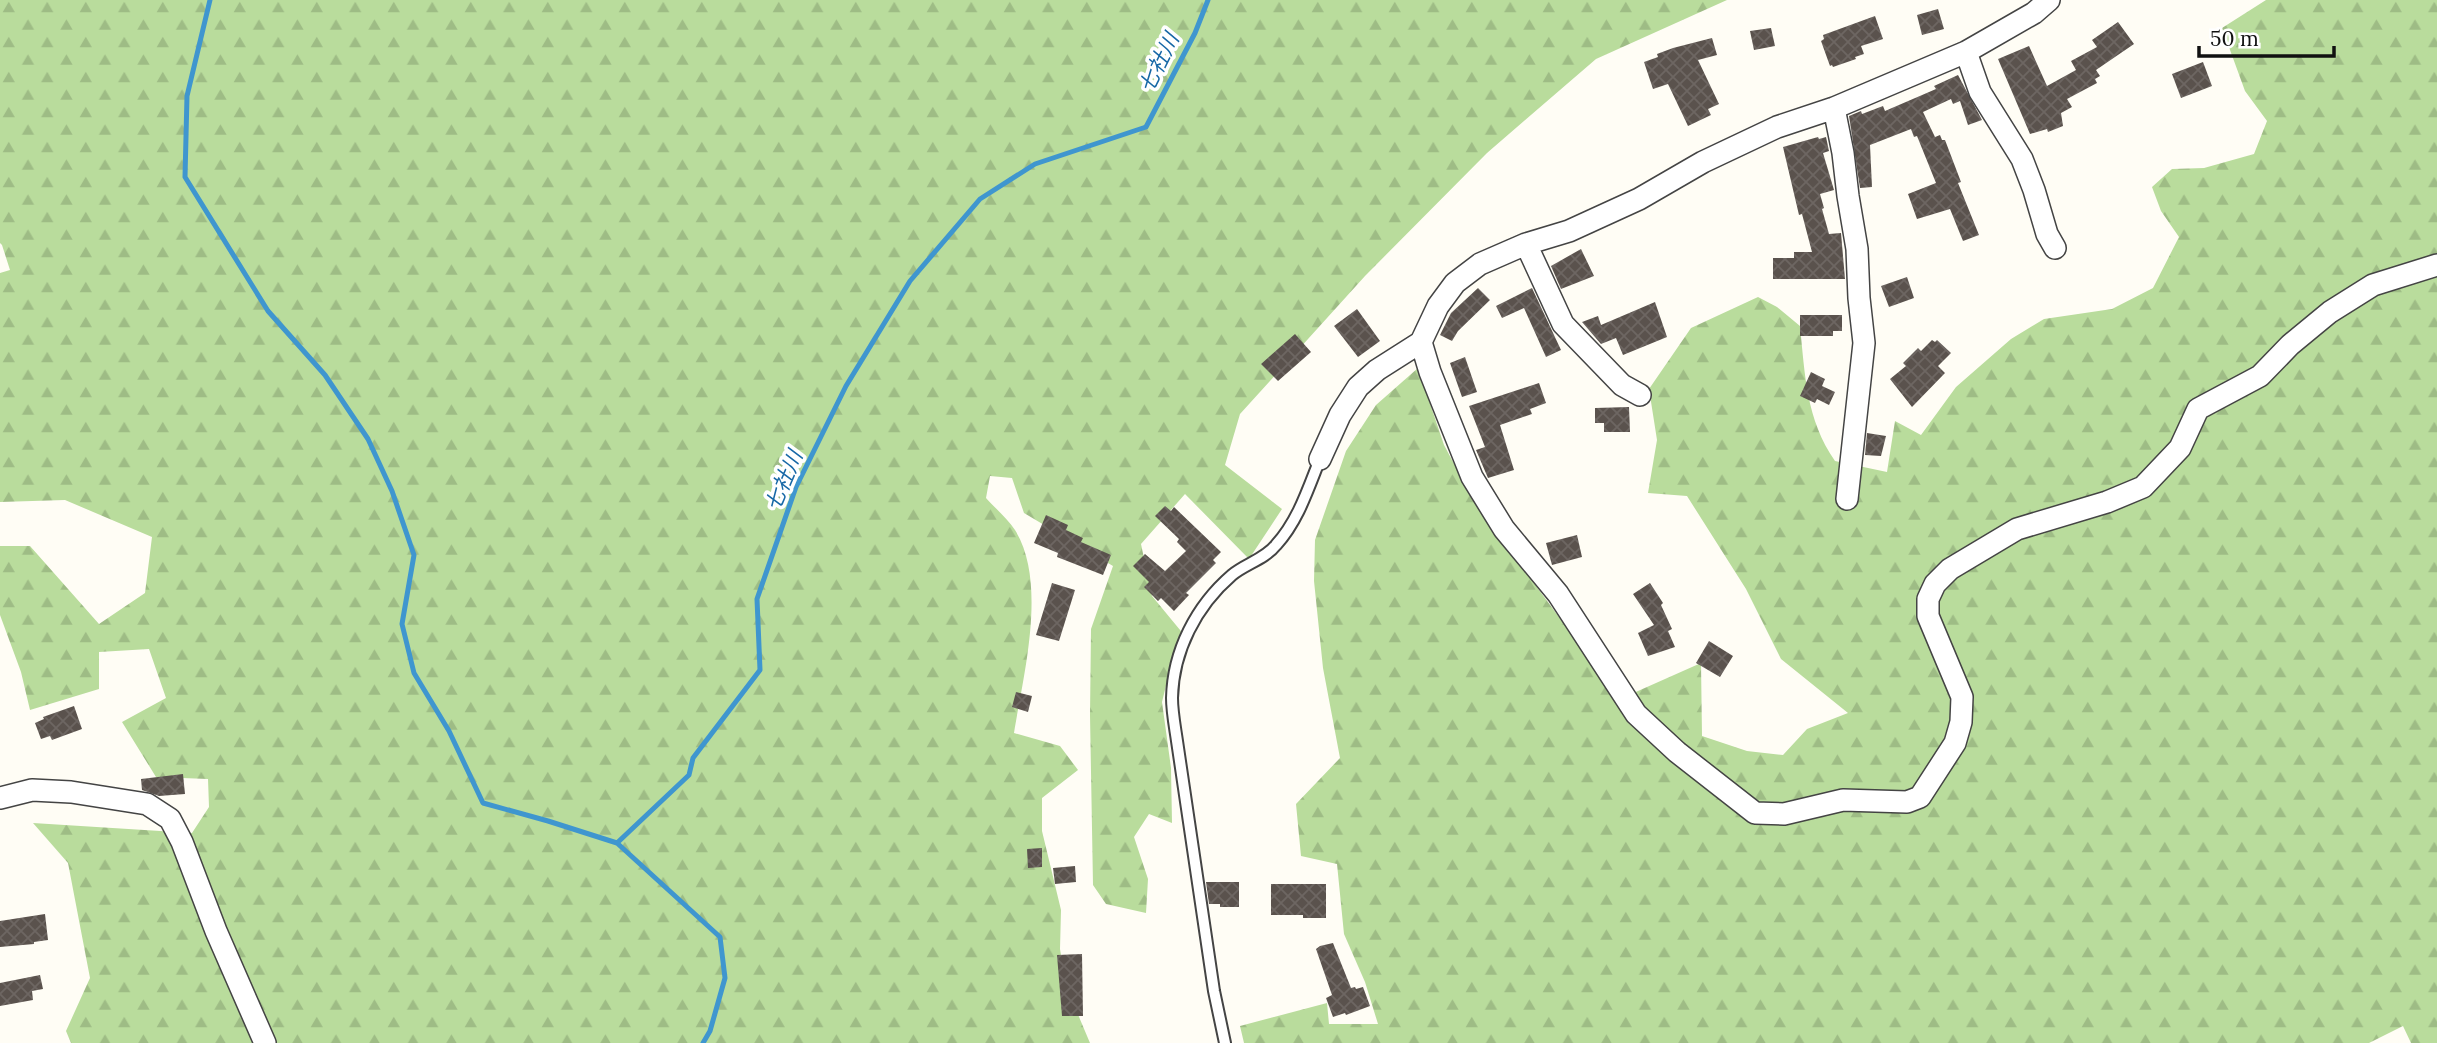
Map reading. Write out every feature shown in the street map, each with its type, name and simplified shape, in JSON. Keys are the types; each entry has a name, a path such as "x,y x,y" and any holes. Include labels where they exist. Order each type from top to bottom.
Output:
{"street":[{"path":"1320,459 1340,415 1358,387 1377,370 1421,342 1438,306 1455,283 1480,264 1526,244 1569,231 1639,199 1703,162 1777,127 1834,108 1966,52 2034,13 2049,0"},
{"path":"1966,52 1980,92 2022,159 2047,234 2055,248"},
{"path":"1834,108 1857,249 1864,343 1847,499"},
{"path":"1526,244 1563,324 1622,385 1640,395"},
{"path":"1421,342 1430,372 1472,477 1504,529 1558,594 1636,714 1676,752 1755,813 1784,814 1843,800 1907,802 1920,796 1927,786 1955,743 1961,722 1962,697 1928,616 1931,591 1950,569 2017,529 2107,502 2143,487 2180,448 2198,409 2260,376 2290,345 2330,312 2372,285 2437,265"},
{"path":"0,798 32,790 71,792 147,804 170,819 265,1043"}],"lane":[{"path":"1225,1043 1214,991 1177,741 1172,701 1174,673 1181,647 1202,606 1233,575 1274,548 1293,526 1320,459"}],"green space":[{"path":"0,0 1727,0 1596,59 1487,153 1365,276 1240,414 1225,465 1282,509 1249,559 1185,494 1141,544 1152,596 1185,636 1174,653 1162,702 1171,768 1172,823 1149,814 1134,837 1148,879 1146,913 1106,904 1093,885 1091,629 1113,566 1024,513 1012,478 990,476 986,498 1015,530 1025,552 1030,576 1030,630 1014,733 1060,746 1078,770 1042,798 1042,831 1061,910 1060,949 1066,986 1090,1043 71,1043 66,1031 90,978 68,863 33,823 192,833 209,807 208,779 156,777 122,722 166,698 149,649 99,652 99,689 30,710 21,672 0,615 0,546 30,546 99,624 145,593 152,537 65,500 0,502 0,273 10,270 0,243"},
{"path":"2266,0 2437,0 2437,1043 2411,1043 2403,1026 2369,1043 1244,1043 1240,1026 1327,1003 1329,1024 1378,1024 1365,982 1344,934 1337,864 1301,856 1296,804 1340,758 1323,668 1314,581 1315,540 1346,451 1376,405 1418,368 1444,445 1476,505 1610,686 1629,695 1701,663 1702,736 1747,751 1783,755 1807,729 1848,713 1781,659 1746,589 1687,496 1648,493 1657,440 1649,389 1691,328 1758,297 1777,307 1800,326 1812,413 1825,445 1835,461 1887,472 1895,421 1921,435 1956,387 2011,339 2044,319 2112,309 2153,288 2179,237 2161,211 2152,187 2172,169 2204,168 2254,154 2267,121 2245,91 2222,28"}],"building":[{"path":"1938,9 1944,29 1922,35 1917,15"},
{"path":"1875,16 1883,39 1861,46 1864,54 1855,57 1856,59 1830,66 1821,41 1824,39 1823,35"},
{"path":"2118,22 2134,44 2096,70 2100,76 2095,79 2097,83 2067,99 2072,107 2061,113 2063,126 2048,132 2047,129 2030,134 1998,59 2029,46 2047,86 2076,70 2071,61 2097,47 2092,40"},
{"path":"1771,28 1775,46 1754,50 1750,31"},
{"path":"1712,38 1717,55 1698,60 1719,104 1708,109 1711,115 1688,126 1668,84 1653,89 1644,62 1673,48"},
{"path":"2203,62 2212,86 2181,98 2172,74"},
{"path":"1958,75 1982,120 1968,125 1960,101 1953,104 1951,99 1923,112 1935,137 1940,135 1942,140 1945,140 1961,182 1958,183 1979,235 1963,241 1950,209 1917,219 1908,194 1936,183 1917,136 1914,137 1911,129 1870,145 1872,187 1860,188 1849,116 1883,106 1885,111 1936,89 1934,86"},
{"path":"1826,137 1829,151 1823,153 1834,190 1820,194 1824,208 1822,209 1829,234 1841,233 1845,279 1773,279 1773,258 1794,258 1794,252 1812,252 1802,214 1799,215 1783,147"},
{"path":"1581,249 1594,276 1561,289 1551,266"},
{"path":"1907,277 1914,298 1889,307 1881,286"},
{"path":"1478,288 1490,300 1458,331 1452,341 1440,335 1451,313"},
{"path":"1532,288 1561,350 1546,357 1524,308 1502,318 1496,306"},
{"path":"1655,302 1667,337 1623,355 1616,338 1601,344 1582,322 1598,316 1601,325"},
{"path":"1357,309 1380,341 1358,357 1334,326"},
{"path":"1800,315 1842,315 1842,331 1833,331 1833,336 1800,336"},
{"path":"1295,334 1311,352 1278,381 1261,364"},
{"path":"1932,340 1937,340 1951,353 1938,366 1945,373 1912,407 1890,379 1906,366 1903,363 1918,348 1921,351"},
{"path":"1465,357 1477,392 1462,397 1450,363"},
{"path":"1811,372 1825,379 1822,386 1835,392 1829,405 1817,399 1815,403 1800,396"},
{"path":"1539,383 1546,403 1530,409 1532,414 1500,425 1514,470 1488,478 1476,450 1485,447 1469,406"},
{"path":"1629,407 1630,432 1604,432 1604,423 1595,423 1595,408"},
{"path":"1867,433 1886,436 1881,456 1865,455"},
{"path":"1165,506 1171,511 1174,507 1221,552 1213,560 1216,563 1186,593 1189,595 1174,611 1161,598 1158,601 1144,587 1149,582 1133,566 1145,554 1165,571 1186,551 1177,542 1179,539 1155,516"},
{"path":"1046,515 1068,525 1066,530 1083,538 1081,542 1111,555 1103,575 1057,557 1058,553 1034,543"},
{"path":"1577,535 1582,557 1552,565 1546,543"},
{"path":"1052,583 1075,590 1059,641 1036,635"},
{"path":"1650,583 1663,603 1661,605 1672,629 1668,631 1675,647 1648,656 1638,633 1654,625 1633,594"},
{"path":"1709,641 1733,656 1720,677 1696,663"},
{"path":"1016,692 1032,696 1028,712 1012,707"},
{"path":"74,706 82,729 52,740 50,736 41,739 35,723 44,719 43,717"},
{"path":"183,774 185,794 159,796 142,790 141,779"},
{"path":"1042,848 1042,867 1028,868 1027,849"},
{"path":"1075,866 1076,882 1055,884 1053,868"},
{"path":"1206,882 1239,882 1239,907 1209,904"},
{"path":"1271,884 1326,884 1326,918 1271,915"},
{"path":"45,914 48,940 0,947 0,921"},
{"path":"1333,943 1351,988 1363,987 1370,1006 1333,1017 1326,998 1332,995 1316,949"},
{"path":"1082,954 1083,1016 1062,1016 1057,955"},
{"path":"40,975 43,989 32,991 33,1000 0,1006 0,983"}],"waterway":[{"path":"210,0 187,96 185,177 268,311 325,375 368,439 392,491 414,555 402,624 414,673 449,731 483,803 617,843"},
{"name":"七社川","path":"703,1043 710,1031 725,978 720,937 617,843 689,775 693,758 760,670 757,599 796,487 846,386 910,281 980,199 1035,164 1146,127 1195,33 1208,0"}]}
